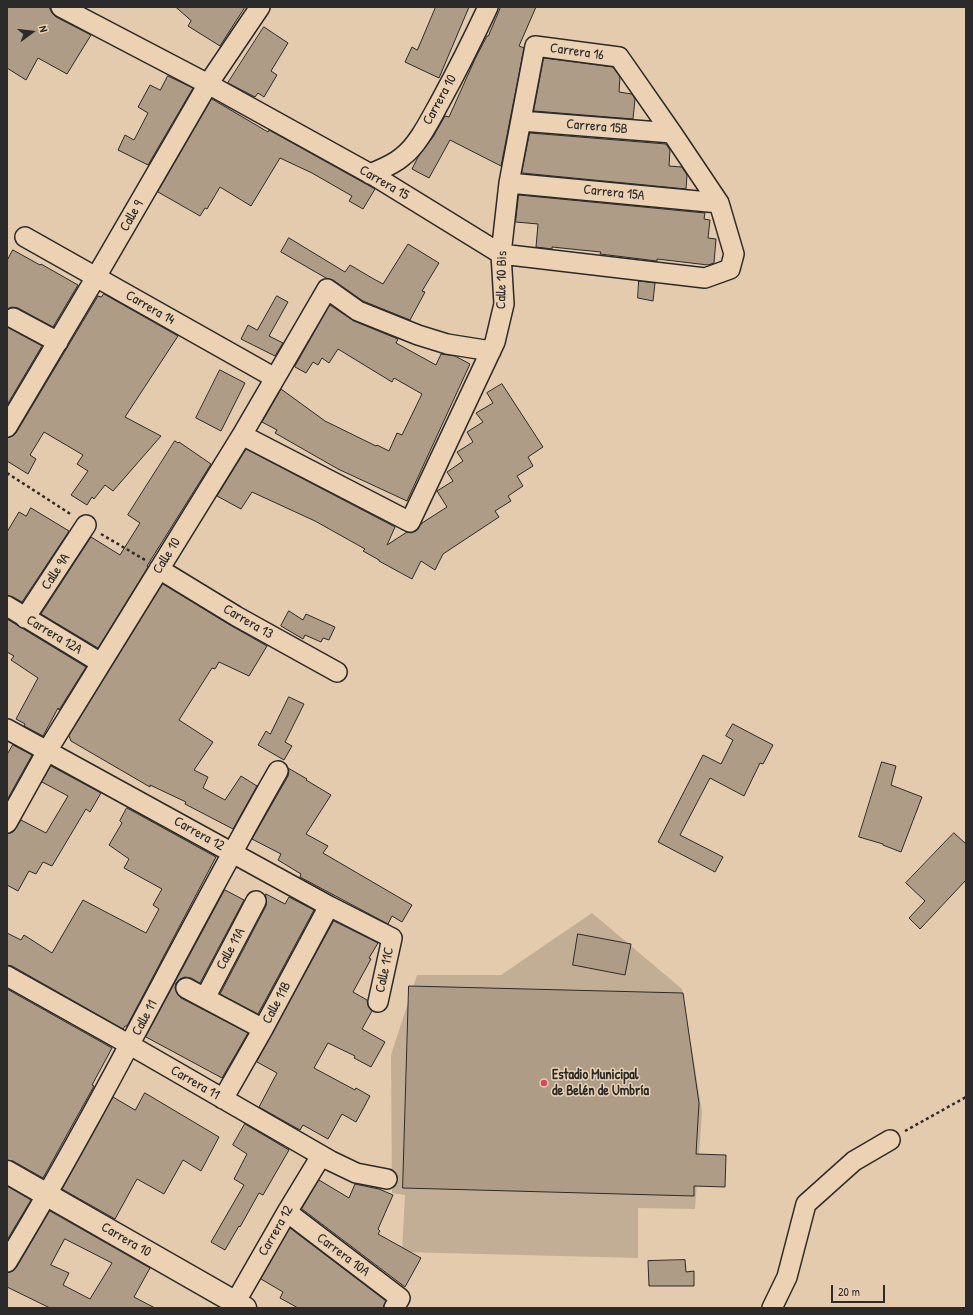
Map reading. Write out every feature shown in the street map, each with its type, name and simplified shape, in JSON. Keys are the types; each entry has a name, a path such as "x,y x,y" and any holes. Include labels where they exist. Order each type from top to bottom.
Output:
{"main road":[{"name":"Carrera 10","path":"7,1172 237,1306"}],"street":[{"name":"Carrera 15","path":"61,7 208,84 370,174 501,254 705,278 730,269 734,254 719,203"},
{"name":"Calle 9","path":"7,427 96,278 208,84 260,7"},
{"name":"Carrera 10","path":"370,174 391,165 403,157 416,142 431,119 451,82 488,7"},
{"name":"Carrera 16","path":"535,46 619,58 672,133"},
{"name":"Calle 10 Bis","path":"242,435 410,522 495,342 504,304 501,254 509,183 535,46"},
{"name":"Carrera 15B","path":"521,121 672,133"},
{"path":"672,133 719,203"},
{"name":"Carrera 15A","path":"509,183 719,203"},
{"name":"Carrera 14","path":"25,237 275,378"},
{"name":"Calle 10","path":"7,823 47,751 242,435 327,289 358,311 418,335 447,344 491,351"},
{"path":"13,318 58,342"},
{"name":"Calle 9A","path":"25,618 86,525"},
{"name":"Carrera 13","path":"159,569 236,616 338,672"},
{"name":"Carrera 12A","path":"7,606 101,663"},
{"name":"Carrera 12","path":"7,729 329,906 392,938"},
{"name":"Calle 11","path":"7,1262 47,1195 130,1045 232,852 278,771"},
{"name":"Calle 11A","path":"205,998 256,901"},
{"name":"Calle 11B","path":"223,1099 263,1029 329,906"},
{"name":"Calle 11C","path":"378,1002 392,938"},
{"name":"Carrera 11","path":"7,976 130,1045 321,1156 356,1173 387,1180"},
{"path":"186,988 263,1029"},
{"path":"772,1308 787,1277 806,1204 854,1161 890,1140"},
{"name":"Carrera 12","path":"237,1306 287,1212 321,1156"},
{"name":"Carrera 10A","path":"287,1212 397,1303"}],"path":[{"path":"890,1140 966,1097"}],"shaded area":[{"name":"Estadio Municipal de Belén de Umbría","path":"592,913 682,989 702,1112 695,1209 638,1208 638,1258 402,1252 405,1195 392,1193 391,1055 417,975 501,975"}],"building":[{"path":"7,7 49,7 56,17 91,35 67,74 38,58 26,80 7,68"},
{"path":"176,7 245,7 220,46 188,26 191,21"},
{"path":"436,7 469,7 439,78 405,62 412,47 417,50"},
{"path":"501,7 536,7 519,46 524,48 501,166 450,140 429,178 412,169 418,157 433,137 445,116 449,117 475,59 488,36"},
{"path":"264,27 288,43 271,71 277,75 264,97 258,93 255,97 228,83"},
{"path":"544,58 613,67 620,77 619,92 632,94 635,99 633,119 534,111"},
{"path":"168,76 193,88 148,165 118,150 125,135 134,140 148,113 138,107 150,85 160,90"},
{"path":"212,99 268,132 269,130 375,189 363,209 349,201 352,196 312,173 280,158 251,206 220,187 207,209 205,208 200,216 158,192"},
{"path":"530,133 666,144 670,150 669,166 682,167 687,175 686,189 522,173"},
{"path":"519,195 705,213 704,219 710,220 708,238 716,239 714,263 708,265 657,259 657,261 600,254 601,252 552,247 552,249 536,247 538,224 516,222"},
{"path":"289,238 345,272 350,265 383,284 408,244 439,263 422,291 425,292 410,320 363,301 333,280 326,278 281,252"},
{"path":"13,250 78,285 53,327 18,308 12,307 7,309 7,261"},
{"path":"639,281 655,283 653,301 638,298"},
{"path":"104,294 178,336 125,417 161,436 113,491 105,485 94,499 92,497 87,505 71,495 88,471 77,464 83,455 44,432 30,455 36,459 28,474 7,461 7,438 16,433 98,296 101,297"},
{"path":"277,296 288,302 269,336 283,343 275,356 241,339 248,325 257,330"},
{"path":"330,305 354,321 398,339 396,343 436,365 441,354 455,356 470,364 407,501 338,469 275,433 277,430 262,422 281,389 325,421 389,451 397,433 402,435 422,394 394,378 392,382 338,349 329,363 322,358 318,365 313,362 306,373 295,367"},
{"path":"7,327 42,346 7,405"},
{"path":"220,370 245,383 221,431 196,418"},
{"path":"502,384 543,447 528,457 533,466 517,476 523,486 508,496 511,501 495,511 499,517 443,554 435,570 421,561 412,579 363,551 365,549 315,521 252,492 241,509 217,496 246,449 395,527 387,545 407,532 411,533 416,531 422,523 447,507 437,491 453,481 447,472 463,461 457,452 473,442 467,432 483,422 476,413 493,403 487,393"},
{"path":"175,441 178,443 179,442 211,464 98,648 41,614 91,537 120,555 140,523 128,515"},
{"path":"31,508 69,531 22,602 7,595 7,532 19,512 26,516"},
{"path":"163,584 267,646 249,676 219,662 215,669 212,668 179,720 213,742 194,770 208,777 203,788 225,800 241,776 257,786 233,829 185,804 186,802 150,785 150,787 71,741 69,736"},
{"path":"289,611 303,620 306,614 335,627 329,640 323,638 321,642 305,635 303,639 281,626"},
{"path":"7,619 86,667 59,710 58,708 43,736 24,726 25,724 16,719 38,678 11,660 14,656 7,652"},
{"path":"289,697 304,704 285,742 292,746 284,760 258,745 266,731 270,734"},
{"path":"733,724 773,745 763,764 760,763 744,796 710,778 680,835 723,857 715,872 658,842 703,755 721,764 733,740 726,736"},
{"path":"13,745 32,755 7,800 7,755"},
{"path":"882,762 896,766 891,785 922,797 901,852 883,844 859,837"},
{"path":"51,766 101,793 90,812 86,809 52,866 43,862 36,874 29,871 18,891 7,885 7,834 13,832 21,820 46,833 68,796 42,782"},
{"path":"288,768 331,795 306,834 328,846 323,853 412,905 402,922 392,916 388,924 300,877 301,874 278,860 281,854 252,839 288,776"},
{"path":"127,808 216,857 127,1026 123,1029 12,966 7,965 7,933 21,940 24,935 52,953 83,900 146,933 159,909 153,905 162,889 124,868 129,859 109,845 122,823 120,821"},
{"path":"954,833 966,844 966,880 920,929 909,918 925,901 906,883"},
{"path":"225,890 244,900 200,983 191,978 185,977 176,983 175,988 181,998 248,1033 222,1078 146,1037"},
{"path":"266,894 285,904 289,897 314,910 258,1014 220,994 266,906"},
{"path":"334,921 378,943 353,992 367,1000 368,1006 372,1011 362,1029 385,1042 371,1067 354,1058 355,1056 328,1043 314,1068 355,1090 356,1088 370,1096 356,1122 342,1114 328,1139 303,1125 300,1130 259,1107 277,1073 257,1062"},
{"path":"578,934 631,944 625,975 573,965"},
{"name":"Estadio Municipal de Belén de Umbría","path":"409,986 683,993 699,1103 696,1154 726,1155 725,1187 694,1186 694,1196 403,1188"},
{"path":"7,989 112,1048 92,1085 94,1086 43,1178 13,1161 7,1160"},
{"path":"145,1093 219,1137 201,1171 183,1160 164,1194 137,1179 115,1219 62,1189 113,1097 135,1110"},
{"path":"245,1124 289,1150 263,1195 259,1193 225,1250 211,1242 244,1185 234,1179 247,1154 233,1145"},
{"path":"319,1180 349,1198 355,1184 379,1189 393,1195 378,1229 380,1231 378,1234 421,1258 405,1287 302,1209"},
{"path":"7,1186 31,1200 7,1240"},
{"path":"50,1211 150,1268 134,1297 155,1308 50,1308 7,1287 7,1273 16,1268","holes":["65,1239 112,1263 90,1299 63,1285 69,1273 51,1265"]},
{"path":"290,1228 386,1301 383,1308 298,1308 280,1298 283,1292 261,1279"},
{"path":"685,1260 686,1272 694,1271 694,1286 649,1286 648,1261"}],"place":[{"name":"Estadio Municipal de Belén de Umbría","path":"544,1083"}]}
